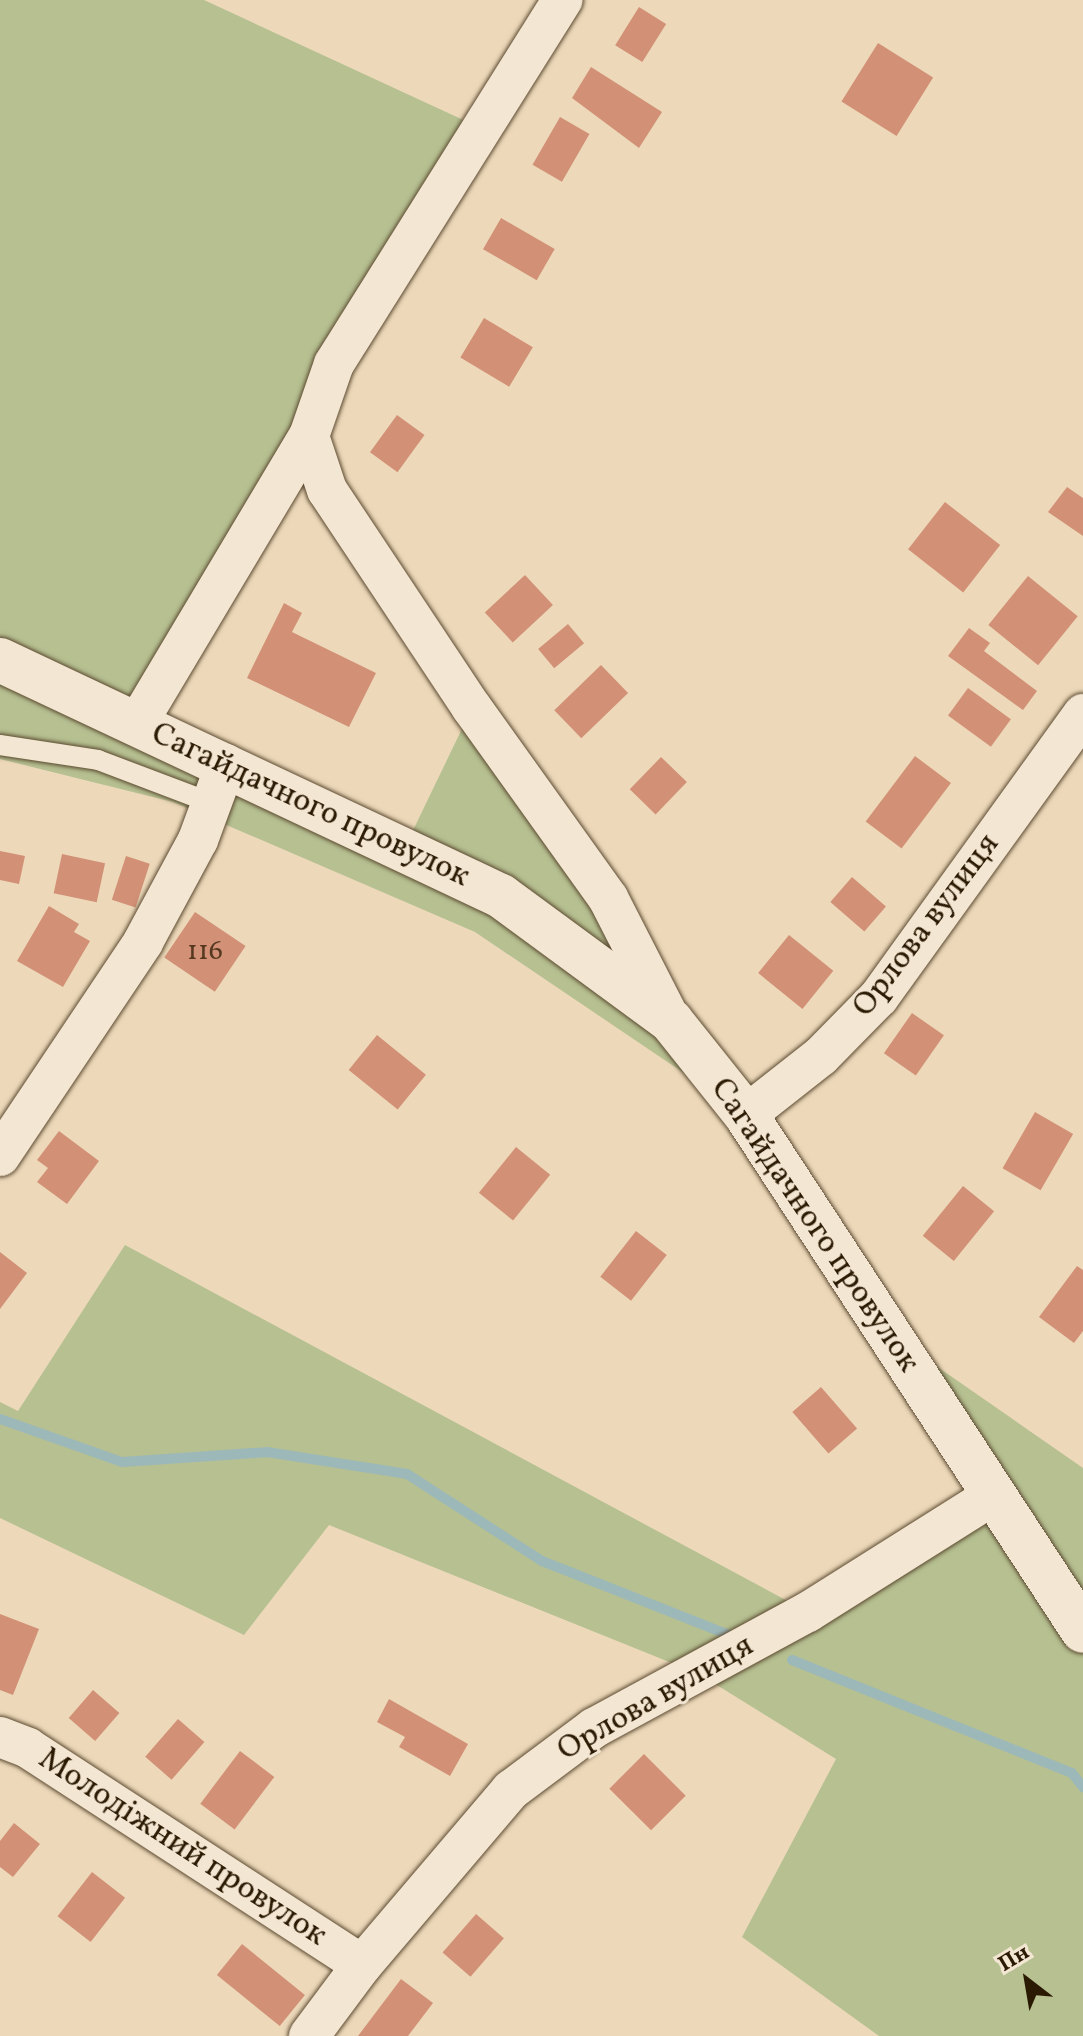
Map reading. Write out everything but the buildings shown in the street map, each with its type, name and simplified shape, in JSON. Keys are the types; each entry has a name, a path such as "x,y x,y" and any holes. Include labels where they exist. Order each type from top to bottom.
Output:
{"street":[{"path":"137,724 309,436 334,364 562,0"},
{"path":"309,436 327,490 472,708 608,898 671,1021"},
{"name":"Сагайдачного провулок","path":"0,660 137,724 219,784 501,896 671,1021 746,1115 1083,1631"},
{"name":"Орлова вулиця","path":"746,1115 821,1056 879,997 1083,714"},
{"path":"0,1156 143,942 219,784"},
{"name":"Орлова вулиця","path":"309,2036 362,1965 511,1790 594,1728 808,1612 992,1496"},
{"name":"Молодіжний провулок","path":"0,1737 28,1748 362,1965"}],"lane":[{"path":"0,745 98,760 219,784"}],"green space":[{"path":"0,0 204,0 485,130 137,724 404,849 472,708 746,1115 475,932 173,802 0,759"},
{"path":"125,1245 808,1612 992,1496 883,1329 1083,1468 1083,2036 879,2036 742,1937 836,1759 699,1674 329,1525 244,1635 0,1518 0,1402 18,1411"}],"waterway":[{"path":"0,1419 122,1462 267,1452 407,1474 542,1561 736,1638"},
{"path":"792,1660 1072,1773 1083,1787"}]}
